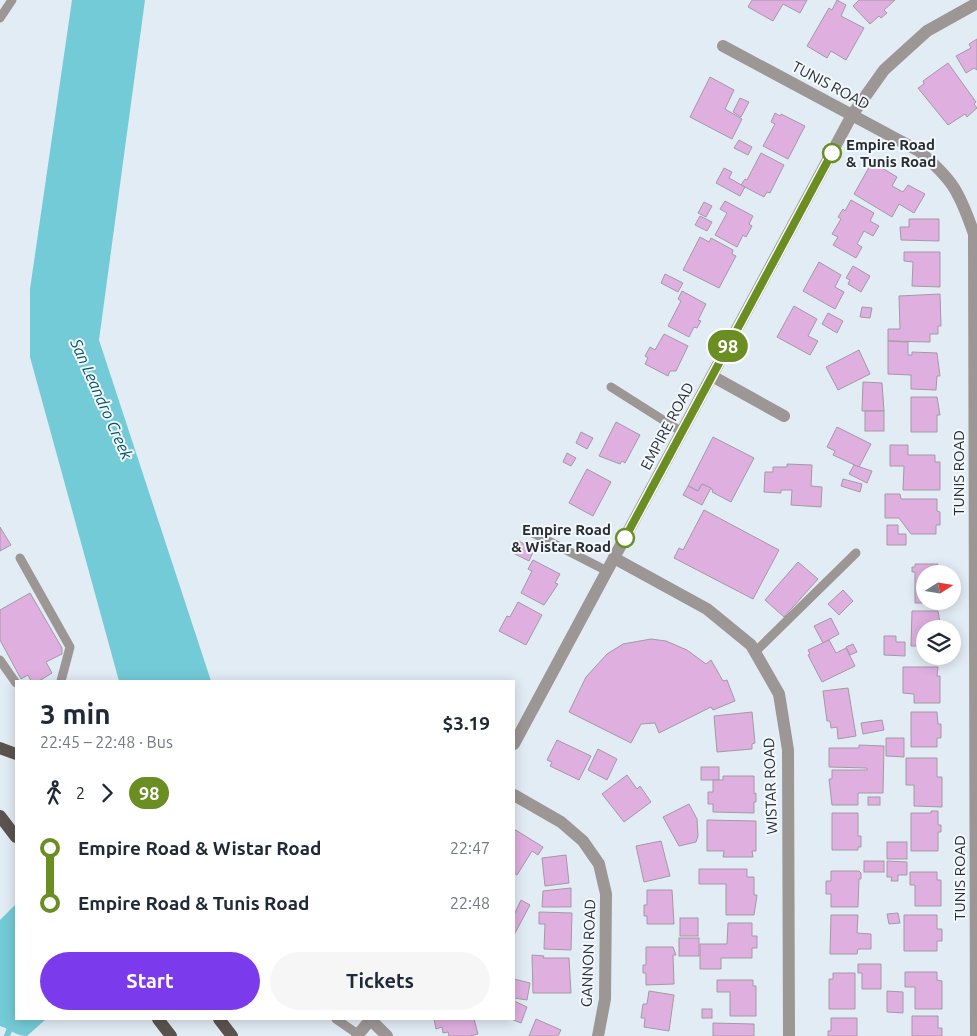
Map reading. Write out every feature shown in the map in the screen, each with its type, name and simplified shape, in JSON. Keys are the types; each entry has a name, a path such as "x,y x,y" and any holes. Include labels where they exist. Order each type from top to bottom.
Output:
{"main road":[{"path":"0,748 15,754"},
{"path":"1,821 15,836"},
{"path":"159,1020 171,1036"},
{"path":"220,1020 232,1036"}],"street":[{"name":"EMPIRE ROAD","path":"515,742 852,115 884,70 920,37 927,31 977,3"},
{"name":"TUNIS ROAD","path":"723,46 919,151 945,173 962,199 974,234 976,1036"},
{"path":"712,376 784,416"},
{"name":"WISTAR ROAD","path":"614,558 707,609 751,645 779,694 788,750 789,1036"},
{"name":"GANNON ROAD","path":"515,796 561,822 583,841 598,864 606,894 605,999 598,1036"},
{"path":"358,1035 370,1020"},
{"path":"372,1020 387,1036"}],"lane":[{"path":"0,18 12,0"},
{"path":"611,387 682,432"},
{"path":"531,532 607,571"},
{"path":"755,652 856,553"},
{"path":"20,558 70,648 61,680"},
{"path":"0,660 15,682"},
{"path":"337,1020 358,1035"}],"water":[{"path":"72,0 145,0 99,340 211,680 119,680 30,357 30,289"},
{"path":"15,905 15,1020 45,1020 27,1036 0,1026 0,920"}],"building":[{"path":"752,0 807,0 800,13 783,4 773,21 748,7"},
{"path":"837,0 846,5 841,16 864,28 846,60 831,51 827,58 807,46 829,8 832,10"},
{"path":"859,0 895,0 884,10 887,13 881,18 879,16 870,24 853,6"},
{"path":"977,39 977,70 974,68 966,73 956,56 971,48 969,44"},
{"path":"948,63 976,102 974,104 977,108 967,117 965,114 948,125 918,88 924,84 923,81"},
{"path":"710,77 734,90 725,109 742,119 732,139 690,117"},
{"path":"740,98 749,102 741,117 733,112"},
{"path":"775,113 805,126 788,159 763,146 775,124 771,122"},
{"path":"739,140 752,147 748,155 734,148"},
{"path":"761,153 784,165 770,193 767,192 764,197 741,185 745,179 747,180"},
{"path":"872,162 897,177 892,186 903,192 908,185 925,194 914,213 899,204 892,217 854,194"},
{"path":"724,168 732,172 729,178 745,187 740,196 716,183"},
{"path":"851,200 874,213 870,221 879,226 873,236 864,231 857,244 862,247 856,258 833,245 838,237 832,234 841,219 838,217 843,209 845,211"},
{"path":"725,201 753,216 749,224 752,226 746,237 743,235 737,247 715,235 727,213 720,209"},
{"path":"704,202 712,206 706,217 698,213"},
{"path":"700,216 712,222 707,231 695,225"},
{"path":"909,219 939,219 939,241 901,240 900,227 909,227"},
{"path":"700,237 709,242 711,238 733,250 732,254 736,256 719,288 683,270"},
{"path":"904,252 940,252 940,287 912,286 913,262 904,261"},
{"path":"819,262 841,275 835,287 844,292 835,309 803,291"},
{"path":"853,266 870,276 861,292 848,284 850,280 846,278"},
{"path":"665,274 683,283 678,292 661,283"},
{"path":"682,291 706,304 698,320 701,321 697,328 694,327 689,337 668,326 681,301 678,299"},
{"path":"940,294 941,326 938,326 938,334 930,334 930,342 888,341 888,329 900,329 899,296"},
{"path":"794,306 817,319 808,336 818,341 810,355 777,337"},
{"path":"862,307 872,308 870,318 860,317"},
{"path":"828,313 843,321 837,333 822,324"},
{"path":"664,334 688,346 676,371 670,371 668,376 645,364 648,358 645,356 650,347 655,350"},
{"path":"888,341 908,342 908,355 912,355 912,352 937,353 940,376 937,376 936,390 911,389 911,375 888,374"},
{"path":"859,350 870,374 838,390 826,367"},
{"path":"863,382 882,383 884,411 862,411"},
{"path":"911,397 937,397 940,415 937,415 937,432 911,432"},
{"path":"865,411 884,411 884,431 865,431"},
{"path":"616,422 640,435 625,463 622,461 620,464 599,456"},
{"path":"837,427 871,444 859,467 833,455 835,451 827,447"},
{"path":"581,432 593,438 587,449 576,443"},
{"path":"713,437 754,458 731,502 712,492 713,490 702,484 698,491 688,486"},
{"path":"890,445 908,445 908,455 935,455 935,462 940,462 940,490 903,490 904,466 890,466"},
{"path":"567,453 576,458 571,466 563,462"},
{"path":"787,464 812,465 811,486 822,487 821,507 791,505 792,490 781,490 781,493 764,492 765,472 773,472 773,467 787,467"},
{"path":"854,465 872,471 867,483 849,474"},
{"path":"587,469 611,482 593,516 569,503"},
{"path":"843,479 862,484 860,492 841,486"},
{"path":"702,484 711,488 702,505 683,495 688,486 698,491"},
{"path":"885,494 900,494 901,499 937,499 940,525 936,525 936,534 911,534 899,518 885,518"},
{"path":"704,510 779,550 753,599 674,558 679,548 683,550"},
{"path":"887,525 898,525 898,534 906,534 906,545 887,545"},
{"path":"0,527 11,545 0,551"},
{"path":"519,541 534,550 529,561 513,553"},
{"path":"533,560 560,574 555,583 558,584 544,605 521,593 532,571 528,569"},
{"path":"798,562 818,579 784,617 765,600"},
{"path":"915,564 938,564 916,565 916,603 915,572 912,572 912,567 915,567"},
{"path":"843,590 853,601 839,615 828,604"},
{"path":"30,593 62,648 62,654 46,662 52,673 41,680 30,680 28,675 21,679 0,640 0,610"},
{"path":"518,602 542,615 526,645 499,631 507,616 510,617"},
{"path":"912,611 938,611 940,620 916,620 916,646 911,646"},
{"path":"831,618 839,634 823,643 814,626"},
{"path":"884,636 896,636 896,642 905,642 905,656 884,655"},
{"path":"651,639 666,641 687,650 706,664 711,660 723,681 727,680 735,701 713,710 711,707 659,733 655,723 641,724 631,743 569,712 586,677 607,654 623,644"},
{"path":"829,640 836,653 846,648 855,666 822,682 808,655 810,654 808,650"},
{"path":"853,644 857,652 850,655 846,647"},
{"path":"903,667 938,667 940,703 914,703 914,694 903,693"},
{"path":"848,688 856,736 838,739 837,727 831,728 830,721 827,721 823,691"},
{"path":"752,712 755,743 752,744 752,749 717,752 714,716"},
{"path":"911,712 937,712 938,724 941,724 941,738 937,738 937,747 911,747"},
{"path":"882,720 884,730 863,734 861,723"},
{"path":"886,738 904,738 904,757 886,756"},
{"path":"557,740 591,756 579,780 550,766 552,762 547,760"},
{"path":"859,745 884,746 883,793 858,793 858,805 832,805 829,779 832,779 832,770 867,770 867,768 829,767 829,748 859,748"},
{"path":"598,749 617,759 607,780 588,770"},
{"path":"906,758 937,758 937,777 942,777 942,807 914,806 914,785 906,785"},
{"path":"701,767 719,767 719,780 701,780"},
{"path":"627,775 637,789 640,786 651,802 624,822 602,794"},
{"path":"723,776 754,776 756,802 754,802 754,813 713,812 713,804 708,804 708,792 713,792 713,780 723,780"},
{"path":"868,797 880,797 880,805 868,805"},
{"path":"689,804 697,819 698,836 696,842 679,846 663,817"},
{"path":"931,811 938,811 938,825 941,825 941,832 938,832 938,851 911,851 911,813 931,813"},
{"path":"832,813 858,813 858,836 861,836 861,847 858,847 858,850 832,850"},
{"path":"707,820 756,821 756,851 752,851 753,857 723,857 724,851 707,851"},
{"path":"515,830 543,847 538,855 532,851 517,875 515,874"},
{"path":"661,841 670,876 644,882 636,846"},
{"path":"887,842 907,842 907,859 887,859"},
{"path":"566,855 569,883 545,886 542,858"},
{"path":"864,861 884,861 884,872 864,872"},
{"path":"887,861 907,862 907,875 898,875 898,881 891,881 892,877 887,877"},
{"path":"699,869 747,869 747,877 754,877 754,895 757,895 754,915 726,915 726,884 699,884"},
{"path":"831,871 859,871 861,873 858,907 831,907 831,894 826,894 826,881 831,881"},
{"path":"910,872 937,872 937,880 941,880 941,906 915,906 915,885 910,885"},
{"path":"571,888 571,907 542,907 543,891"},
{"path":"647,890 672,890 674,924 647,924 647,916 644,916 644,905 647,905"},
{"path":"521,900 530,905 515,933 515,913"},
{"path":"539,912 572,913 571,950 544,949 545,924 539,924"},
{"path":"898,913 900,923 889,924 887,914"},
{"path":"831,915 858,915 857,933 871,934 871,949 858,949 857,954 830,954"},
{"path":"904,915 937,915 937,929 942,929 942,941 937,941 937,951 904,951"},
{"path":"680,918 698,918 698,936 680,936"},
{"path":"728,923 752,923 752,936 757,936 757,948 752,948 752,958 721,958 721,969 700,969 700,944 727,944"},
{"path":"679,938 699,938 699,956 679,956"},
{"path":"646,947 673,947 676,955 673,955 674,984 646,985 646,973 643,973 643,965 646,965"},
{"path":"532,955 544,956 543,958 569,958 571,993 533,993"},
{"path":"858,964 881,964 881,989 862,989 862,973 858,973"},
{"path":"905,972 937,972 937,980 942,981 942,1009 915,1009 915,987 905,987"},
{"path":"833,973 855,973 855,1009 829,1009 829,979 833,979"},
{"path":"515,979 530,983 527,1000 515,998"},
{"path":"717,980 753,980 753,986 756,986 756,1016 730,1016 730,992 717,992"},
{"path":"649,991 674,995 669,1031 644,1027 645,1018 641,1018 643,1004 647,1004"},
{"path":"887,991 903,992 903,1013 887,1012"},
{"path":"515,1001 527,1007 521,1023 514,1020"},
{"path":"702,1009 712,1009 712,1018 702,1018"},
{"path":"912,1016 938,1016 938,1028 942,1028 942,1036 912,1036"},
{"path":"831,1018 857,1018 857,1036 828,1036 828,1031 831,1031"},
{"path":"536,1019 561,1030 558,1036 529,1036"},
{"path":"434,1020 474,1020 478,1034 449,1036 448,1032 443,1033 442,1027 436,1029"},
{"path":"713,1023 754,1024 754,1036 713,1036"}],"waterway":[{"name":"San Leandro Creek","path":"7,1036 15,1015"}],"bus line":[{"name":"98","path":"625,538 832,153"}],"place":[{"name":"Empire Road & Tunis Road","path":"832,153"},
{"name":"Empire Road & Wistar Road","path":"625,538"}]}
